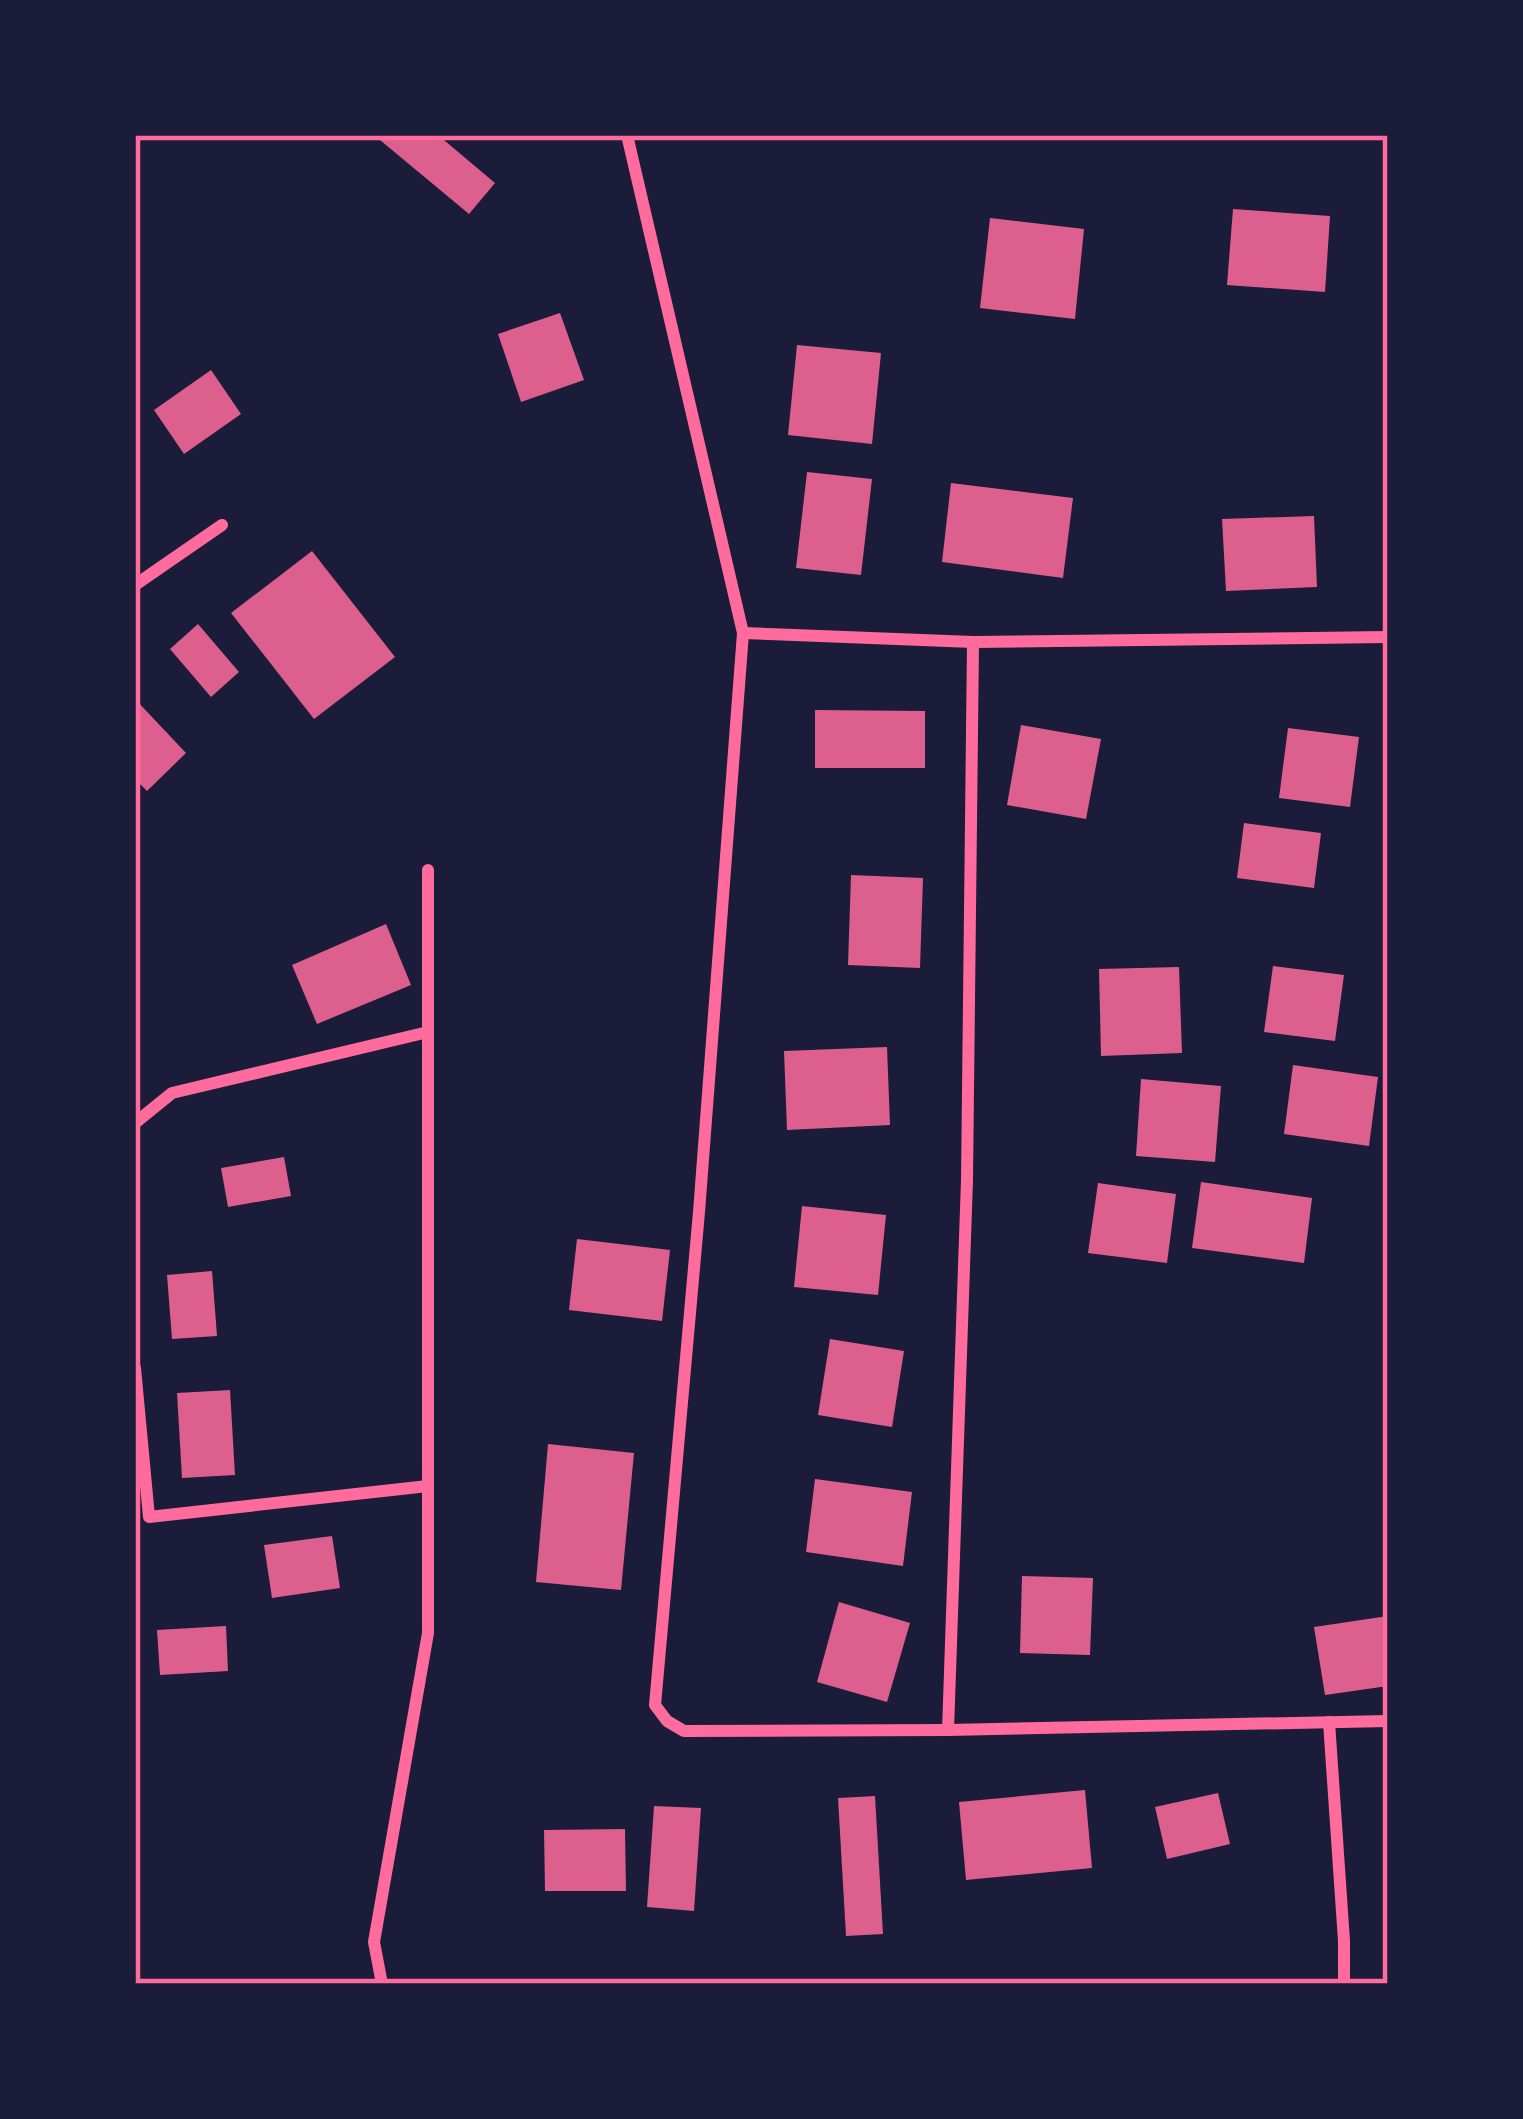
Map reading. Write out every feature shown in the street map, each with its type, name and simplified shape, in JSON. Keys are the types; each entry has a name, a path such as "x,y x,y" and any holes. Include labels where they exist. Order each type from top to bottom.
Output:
{"street":[{"path":"627,135 742,633 656,1705 667,1721 684,1731 1388,1721"},
{"path":"135,585 221,526"},
{"path":"742,633 973,642 1388,637"},
{"path":"948,1730 967,1180 973,642"},
{"path":"382,1984 374,1942 428,1633 428,870"},
{"path":"135,1123 172,1093 428,1032"},
{"path":"135,1367 149,1517 428,1486"},
{"path":"1329,1722 1343,1984"}],"building":[{"path":"374,135 438,135 495,183 469,214"},
{"path":"1233,209 1330,216 1325,292 1227,285"},
{"path":"990,218 1084,229 1075,319 980,308"},
{"path":"560,313 584,380 521,402 498,334"},
{"path":"797,345 881,353 872,444 788,435"},
{"path":"211,370 241,414 184,454 154,410"},
{"path":"807,472 872,479 861,575 796,568"},
{"path":"951,483 1073,498 1063,578 942,562"},
{"path":"1314,516 1317,587 1226,591 1222,519"},
{"path":"312,551 395,657 314,719 231,613"},
{"path":"198,624 239,672 211,697 170,649"},
{"path":"135,699 186,753 147,791 135,779"},
{"path":"815,710 925,711 925,768 815,768"},
{"path":"1021,725 1101,739 1086,819 1007,805"},
{"path":"1288,728 1359,737 1350,807 1279,798"},
{"path":"1244,823 1321,833 1314,888 1237,878"},
{"path":"851,875 923,878 920,968 848,965"},
{"path":"386,924 411,985 317,1024 292,965"},
{"path":"1273,966 1344,975 1335,1041 1264,1032"},
{"path":"1179,967 1182,1053 1101,1056 1099,969"},
{"path":"887,1047 890,1125 787,1130 784,1051"},
{"path":"1293,1065 1378,1077 1369,1146 1284,1134"},
{"path":"1141,1079 1221,1086 1215,1162 1136,1156"},
{"path":"284,1157 291,1196 228,1207 221,1168"},
{"path":"1201,1182 1312,1198 1304,1263 1192,1248"},
{"path":"1098,1183 1176,1194 1167,1263 1088,1253"},
{"path":"802,1206 886,1215 878,1295 794,1287"},
{"path":"577,1239 670,1250 662,1321 569,1310"},
{"path":"212,1271 217,1336 172,1339 167,1275"},
{"path":"830,1339 904,1351 892,1427 818,1415"},
{"path":"230,1390 235,1475 182,1478 177,1393"},
{"path":"548,1444 634,1453 621,1590 536,1582"},
{"path":"815,1479 912,1492 903,1566 806,1552"},
{"path":"332,1536 340,1588 272,1598 264,1545"},
{"path":"1022,1576 1093,1578 1090,1655 1020,1653"},
{"path":"839,1602 910,1623 887,1702 817,1682"},
{"path":"1388,1616 1388,1686 1325,1695 1314,1627"},
{"path":"226,1626 228,1671 160,1675 157,1630"},
{"path":"1085,1790 1092,1868 966,1880 959,1802"},
{"path":"1218,1793 1230,1844 1167,1859 1155,1807"},
{"path":"875,1796 883,1934 846,1936 838,1798"},
{"path":"654,1806 701,1808 694,1911 647,1907"},
{"path":"625,1829 626,1891 545,1891 544,1830"}]}
